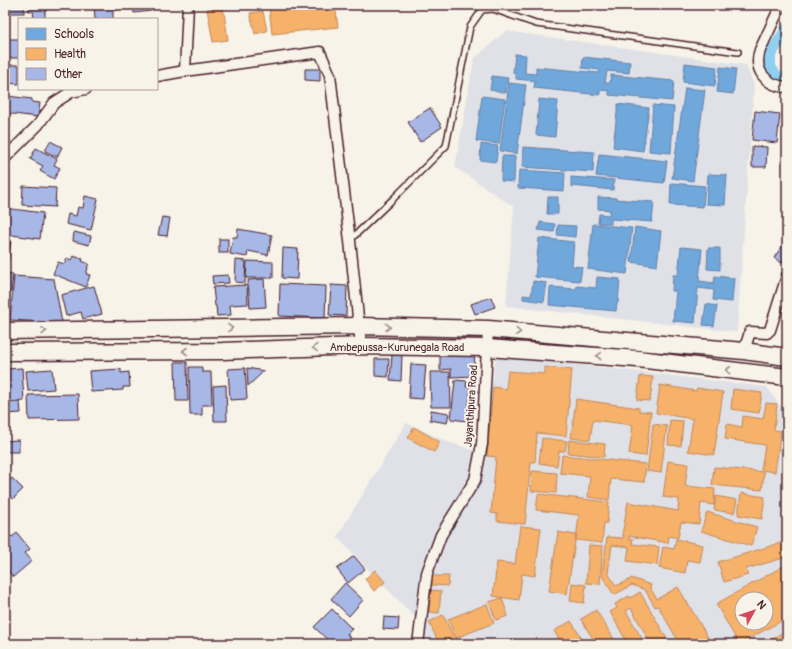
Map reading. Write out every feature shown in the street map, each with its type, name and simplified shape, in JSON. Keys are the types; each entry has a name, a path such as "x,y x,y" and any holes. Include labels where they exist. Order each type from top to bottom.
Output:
{"highway":[{"name":"Ambepussa-Kurunegala Road","path":"5,332 359,326 488,329 744,351 787,357"},
{"name":"Ambepussa-Kurunegala Road","path":"5,352 222,351 361,346 487,348 638,360 787,377"}],"street":[{"path":"185,71 188,5"},
{"path":"781,5 760,50 758,65 762,74 767,80 775,85 787,87"},
{"path":"158,76 320,52 330,75 361,346"},
{"path":"5,158 38,125 54,102 71,92 81,90"},
{"path":"744,351 750,332 767,333 770,330 787,276"},
{"name":"Jayanthipura Road","path":"418,644 427,573 441,535 475,480 482,444 488,329"}],"lane":[{"path":"350,241 446,146 470,27 482,10 493,10 536,24 738,52"}],"shaded area":[{"path":"506,31 746,65 754,85 737,332 506,306 514,207 455,167 474,59"},
{"path":"496,355 767,387 787,416 787,644 423,644 424,627 337,537 406,423 448,442 483,453"}],"building: Schools":[{"path":"515,54 526,55 525,73 536,74 536,67 599,73 600,70 582,68 583,57 630,62 629,73 607,71 605,83 610,83 611,75 674,81 672,101 609,95 609,91 600,90 600,95 534,88 535,81 516,79 516,74 513,73"},
{"path":"685,63 717,67 715,86 683,82"},
{"path":"720,67 736,69 733,94 717,92"},
{"path":"492,76 508,78 506,93 490,90"},
{"path":"509,83 526,85 517,154 500,151"},
{"path":"685,88 705,90 693,181 672,178"},
{"path":"482,96 505,99 499,144 476,141"},
{"path":"539,99 558,101 555,137 536,135"},
{"path":"618,104 649,108 643,151 613,147"},
{"path":"653,105 674,107 671,153 649,151"},
{"path":"481,144 498,146 496,162 480,160"},
{"path":"523,147 594,152 593,172 522,167"},
{"path":"599,154 667,161 664,183 596,176"},
{"path":"502,156 515,156 514,182 501,181"},
{"path":"519,170 565,173 564,191 518,188"},
{"path":"708,174 727,175 725,205 706,204"},
{"path":"571,177 614,180 613,190 571,186"},
{"path":"671,183 705,186 703,207 670,205"},
{"path":"548,197 558,197 558,214 547,214"},
{"path":"598,197 654,202 652,222 611,219 611,224 598,223 599,214 609,215 610,210 598,209"},
{"path":"540,222 555,224 554,232 538,230"},
{"path":"593,224 632,228 627,274 588,269"},
{"path":"558,225 576,226 575,237 557,235"},
{"path":"635,227 661,231 657,266 631,262"},
{"path":"539,238 574,242 572,266 582,267 580,281 535,277"},
{"path":"681,247 702,249 699,281 714,283 715,276 734,278 732,302 713,300 714,290 698,288 695,323 673,321 676,291 672,291 673,275 678,275"},
{"path":"708,248 720,248 720,270 707,269"},
{"path":"597,277 620,279 616,311 549,305 550,287 576,289 577,286 596,288"},
{"path":"533,281 547,283 544,302 523,299 523,295 531,296"},
{"path":"706,304 717,306 714,326 703,325"}],"building: Health":[{"path":"298,5 335,5 338,27 272,34 269,8"},
{"path":"223,6 228,40 213,42 207,9"},
{"path":"263,11 267,31 255,34 250,13"},
{"path":"545,367 572,370 566,436 537,433 535,462 531,462 525,524 497,521 497,514 491,513 496,457 487,456 493,387 506,389 508,371 545,374"},
{"path":"640,376 653,377 650,401 637,400"},
{"path":"660,385 696,391 697,388 723,392 714,455 688,451 693,419 656,413"},
{"path":"733,389 762,393 759,413 731,409"},
{"path":"576,399 639,408 639,411 651,412 646,456 629,454 633,425 593,420 590,440 571,438"},
{"path":"766,403 777,404 774,430 781,431 775,472 761,470 765,445 725,439 727,424 742,427 743,416 763,419"},
{"path":"670,420 683,421 681,446 668,445"},
{"path":"653,424 667,426 661,473 647,471"},
{"path":"414,427 440,442 434,452 408,438"},
{"path":"542,438 567,441 565,451 559,451 557,466 539,463"},
{"path":"569,440 605,444 604,457 568,453"},
{"path":"562,455 646,464 644,482 611,479 609,500 588,497 590,476 560,473"},
{"path":"668,461 688,464 685,486 715,489 714,505 701,503 699,524 681,522 678,538 669,536 668,543 629,536 629,539 633,539 632,544 659,547 657,565 627,561 629,547 612,545 608,573 616,586 631,578 651,585 650,588 657,599 678,587 712,644 680,644 658,606 655,607 645,590 632,585 614,595 602,576 607,537 623,538 624,535 622,535 628,502 678,511 679,499 663,497"},
{"path":"714,467 764,472 762,490 712,485"},
{"path":"532,471 557,473 556,493 531,491"},
{"path":"741,493 765,497 762,519 738,515"},
{"path":"538,494 609,502 607,523 604,523 602,543 576,540 579,515 536,510"},
{"path":"716,496 737,500 734,513 714,510"},
{"path":"707,512 757,527 751,546 701,531"},
{"path":"520,526 541,528 535,576 522,574 519,600 493,596 497,562 515,564"},
{"path":"558,532 576,535 567,594 549,591"},
{"path":"676,539 703,545 700,562 687,560 685,573 659,568 663,547 674,549"},
{"path":"787,541 787,557 746,569 748,575 724,582 718,562"},
{"path":"589,545 603,546 600,584 586,583"},
{"path":"787,564 787,618 774,625 774,591 739,591"},
{"path":"375,570 385,582 374,591 365,579"},
{"path":"432,576 449,576 448,586 432,585"},
{"path":"572,583 586,585 584,603 570,601"},
{"path":"431,590 441,591 439,613 429,612"},
{"path":"640,592 670,644 651,644 631,608 626,611 645,644 628,644 610,612 617,608 615,604"},
{"path":"734,594 734,631 763,631 739,644 716,604"},
{"path":"502,598 508,616 496,620 489,602"},
{"path":"487,604 494,623 456,638 448,619"},
{"path":"596,610 617,644 596,644 581,619"},
{"path":"443,615 454,637 439,644 429,622"},
{"path":"571,621 585,644 562,644 554,631"},
{"path":"787,630 787,644 763,644"}],"building: Other":[{"path":"5,5 24,5 24,13 5,13"},
{"path":"29,5 47,5 45,18 34,18 33,11 29,11"},
{"path":"94,5 116,5 117,10 113,10 113,18 95,18"},
{"path":"133,5 159,5 150,6 151,11 134,13"},
{"path":"5,39 18,39 18,58 5,58"},
{"path":"5,65 18,65 18,84 5,83"},
{"path":"305,69 320,69 320,81 305,80"},
{"path":"7,96 32,99 32,102 40,103 38,117 5,113"},
{"path":"430,108 442,127 420,142 408,122"},
{"path":"755,111 780,114 777,143 752,140"},
{"path":"50,141 62,147 57,157 45,151"},
{"path":"752,146 767,147 766,167 752,167"},
{"path":"36,148 57,159 54,165 60,168 54,179 40,171 43,166 30,159"},
{"path":"23,186 56,188 55,207 22,205"},
{"path":"85,196 98,199 91,230 66,224 68,214 76,216 78,207 83,208"},
{"path":"5,208 43,213 40,239 5,234"},
{"path":"162,217 170,218 167,236 158,235"},
{"path":"238,229 272,235 268,255 248,251 247,257 230,254 233,237 237,237"},
{"path":"74,232 91,236 89,245 73,241"},
{"path":"5,239 11,240 8,262 5,262"},
{"path":"219,239 228,239 228,253 219,253"},
{"path":"786,240 787,255 782,263 774,258"},
{"path":"283,248 298,249 297,279 282,278"},
{"path":"73,256 83,259 82,261 89,264 86,274 90,275 86,287 53,274 58,262 64,264 67,258 71,260"},
{"path":"236,260 246,261 245,283 235,282"},
{"path":"247,261 273,262 273,278 246,278"},
{"path":"5,273 13,274 11,292 5,292"},
{"path":"228,275 229,283 213,284 212,276"},
{"path":"14,276 54,279 62,323 10,320"},
{"path":"264,279 266,307 250,308 248,280"},
{"path":"280,284 326,286 325,318 279,316"},
{"path":"247,285 248,304 230,305 231,315 217,316 213,287"},
{"path":"331,285 347,286 346,316 329,315"},
{"path":"94,286 102,314 83,319 81,312 66,316 61,295"},
{"path":"491,297 495,307 475,314 471,304"},
{"path":"474,348 475,376 451,377 451,369 440,370 440,349"},
{"path":"392,355 402,355 401,381 390,380"},
{"path":"375,359 389,359 388,377 375,376"},
{"path":"175,362 187,362 188,401 176,401"},
{"path":"411,364 426,365 423,399 409,398"},
{"path":"189,367 202,367 202,372 211,372 212,405 202,405 202,415 190,415"},
{"path":"22,368 24,401 6,402 5,369"},
{"path":"245,368 247,399 230,400 228,369"},
{"path":"247,368 264,371 248,386"},
{"path":"52,369 54,389 28,391 26,371"},
{"path":"121,369 121,373 129,372 130,387 123,387 123,390 91,392 89,371"},
{"path":"430,372 450,372 451,407 431,407"},
{"path":"455,380 467,381 466,387 471,387 467,421 451,419"},
{"path":"226,385 227,421 214,421 213,386"},
{"path":"78,394 79,419 29,420 28,395"},
{"path":"20,402 21,413 6,414 5,403"},
{"path":"431,410 449,413 447,423 430,420"},
{"path":"19,440 19,452 5,452 5,441"},
{"path":"12,478 23,489 13,499 5,491 5,485"},
{"path":"5,529 12,537 17,533 30,549 25,553 32,561 13,577 5,567"},
{"path":"354,556 365,569 348,583 337,569"},
{"path":"345,583 363,600 349,616 331,599"},
{"path":"332,609 352,629 347,634 351,639 346,644 343,644 340,641 337,644 332,644 314,627"},
{"path":"384,617 399,618 398,630 383,629"}],"waterway":[{"path":"787,29 770,55 770,67 776,76 787,81"}]}
